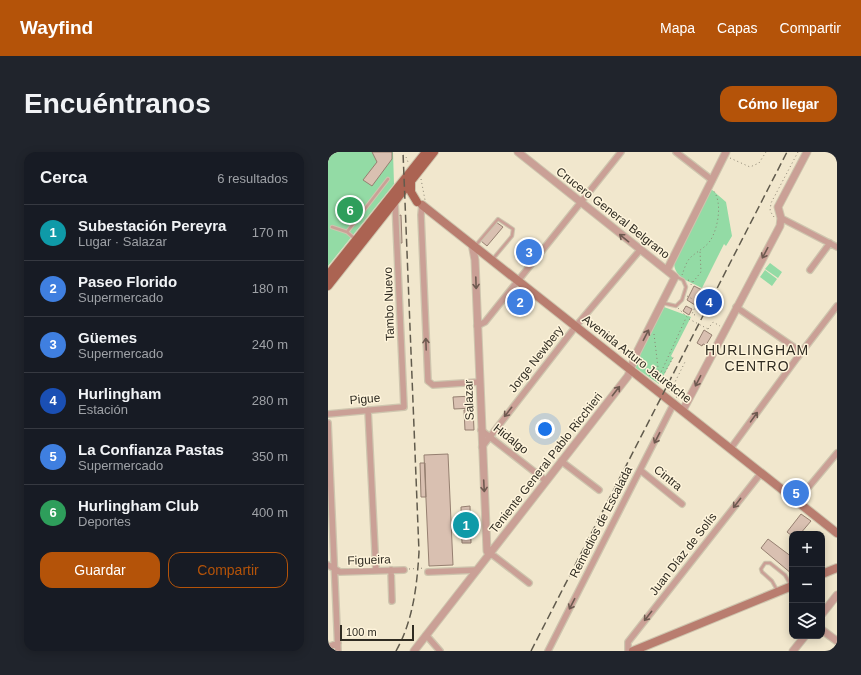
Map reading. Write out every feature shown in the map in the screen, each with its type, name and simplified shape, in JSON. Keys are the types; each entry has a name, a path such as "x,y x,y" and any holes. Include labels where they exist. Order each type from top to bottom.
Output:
{"main road":[{"path":"328,275 359,242 410,182 426,152"},
{"path":"328,286 359,242 417,168 434,152"},
{"path":"417,168 415,191 421,203"},
{"path":"410,182 412,196 421,203"},
{"path":"395,200 405,199 421,203"},
{"name":"Avenida Arturo Jauretche","path":"421,203 837,533"},
{"path":"825,573 837,568"},
{"path":"633,651 789,587"}],"street":[{"name":"Crucero General Belgrano","path":"518,152 640,250 666,270 678,276"},
{"path":"477,326 485,322 621,152"},
{"path":"676,152 711,183"},
{"path":"683,410 780,226 778,208 807,152"},
{"path":"666,270 725,155"},
{"name":"Tambo Nuevo","path":"395,200 404,406"},
{"path":"421,203 429,383 433,385 479,382"},
{"path":"778,218 837,247"},
{"path":"810,270 830,243"},
{"name":"Salazar","path":"474,245 481,430 487,551 489,554"},
{"name":"Jorge Newbery","path":"482,447 576,326 640,250"},
{"name":"Teniente General Pablo Ricchieri","path":"414,651 628,376 652,322 678,276"},
{"path":"731,448 801,352 837,306"},
{"path":"736,307 801,352"},
{"name":"Remedios de Escalada","path":"548,651 674,404"},
{"name":"Pigue","path":"328,414 404,406"},
{"path":"368,410 376,571"},
{"path":"328,423 338,651"},
{"name":"Hidalgo","path":"481,430 546,480"},
{"path":"797,501 837,452"},
{"path":"561,461 599,490"},
{"name":"Cintra","path":"640,470 682,504"},
{"name":"Juan Díaz de Solís","path":"628,651 628,642 761,472"},
{"path":"328,527 333,523"},
{"path":"489,554 494,556 529,583"},
{"path":"328,565 335,571"},
{"path":"391,570 392,600"},
{"name":"Figueira","path":"335,571 404,570"},
{"path":"428,572 477,570"},
{"path":"825,610 837,595"},
{"path":"825,632 837,641"},
{"path":"426,635 440,651"},
{"path":"793,651 803,639"},
{"path":"328,647 338,643"}],"lane":[{"path":"347,232 388,179"},
{"path":"474,245 496,221 501,219 513,229 512,236 492,260"},
{"path":"332,227 347,232 359,242"},
{"path":"662,303 676,306 682,300 685,294 686,284 678,276"},
{"path":"778,592 772,581 762,572 765,563 770,563 786,575 789,580"}],"path":[{"path":"725,155 750,167 759,163 766,152"},
{"path":"778,218 770,211 771,203 798,152"},
{"path":"417,168 421,203"},
{"path":"678,276 690,259 710,242 718,219 717,194 711,183"},
{"path":"698,302 685,294 701,272 700,250"},
{"path":"687,279 693,282"},
{"path":"695,315 692,314 705,288 708,290"},
{"path":"676,306 689,319 708,329 713,322 722,327"},
{"path":"642,370 657,381 686,318"},
{"path":"652,322 659,377"},
{"path":"656,389 674,356"},
{"path":"667,398 685,362"},
{"path":"404,570 428,567 428,572"}],"green space":[{"path":"328,152 393,152 394,184 328,266"},
{"path":"711,189 726,202 732,236 726,246 724,244 702,288 687,281 679,275 674,262"},
{"path":"770,263 782,272 778,278 765,269"},
{"path":"765,270 777,279 772,286 760,277"},
{"path":"664,307 691,317 671,356 673,358 659,384 636,368 635,364"}],"building":[{"path":"372,152 392,152 392,159 372,186 363,180 377,162"},
{"path":"401,215 402,243 400,243 398,216"},
{"path":"496,222 503,227 487,246 481,241"},
{"path":"694,286 702,290 695,305 687,300"},
{"path":"686,306 692,309 689,315 683,311"},
{"path":"704,330 712,335 706,345 703,344 702,346 697,343"},
{"path":"473,396 474,408 454,409 453,397"},
{"path":"473,409 474,430 465,430 464,410"},
{"path":"448,454 453,565 429,566 424,455"},
{"path":"420,463 425,463 426,497 421,497"},
{"path":"470,506 471,543 462,543 461,507"},
{"path":"801,514 811,521 803,531 789,531 789,534 787,532"},
{"path":"768,539 789,555 789,571 761,548"}],"railway":[{"path":"396,651 402,640 413,603 419,552 403,152"},
{"path":"531,651 787,152"}],"place":[{"name":"Hurlingham Club","path":"350,210"},
{"name":"Güemes","path":"529,252"},
{"name":"Paseo Florido","path":"520,302"},
{"name":"Hurlingham","path":"709,302"},
{"name":"La Confianza Pastas","path":"796,493"},
{"name":"Subestación Pereyra","path":"466,525"}],"district":[{"name":"HURLINGHAM CENTRO","path":"757,358"}]}
